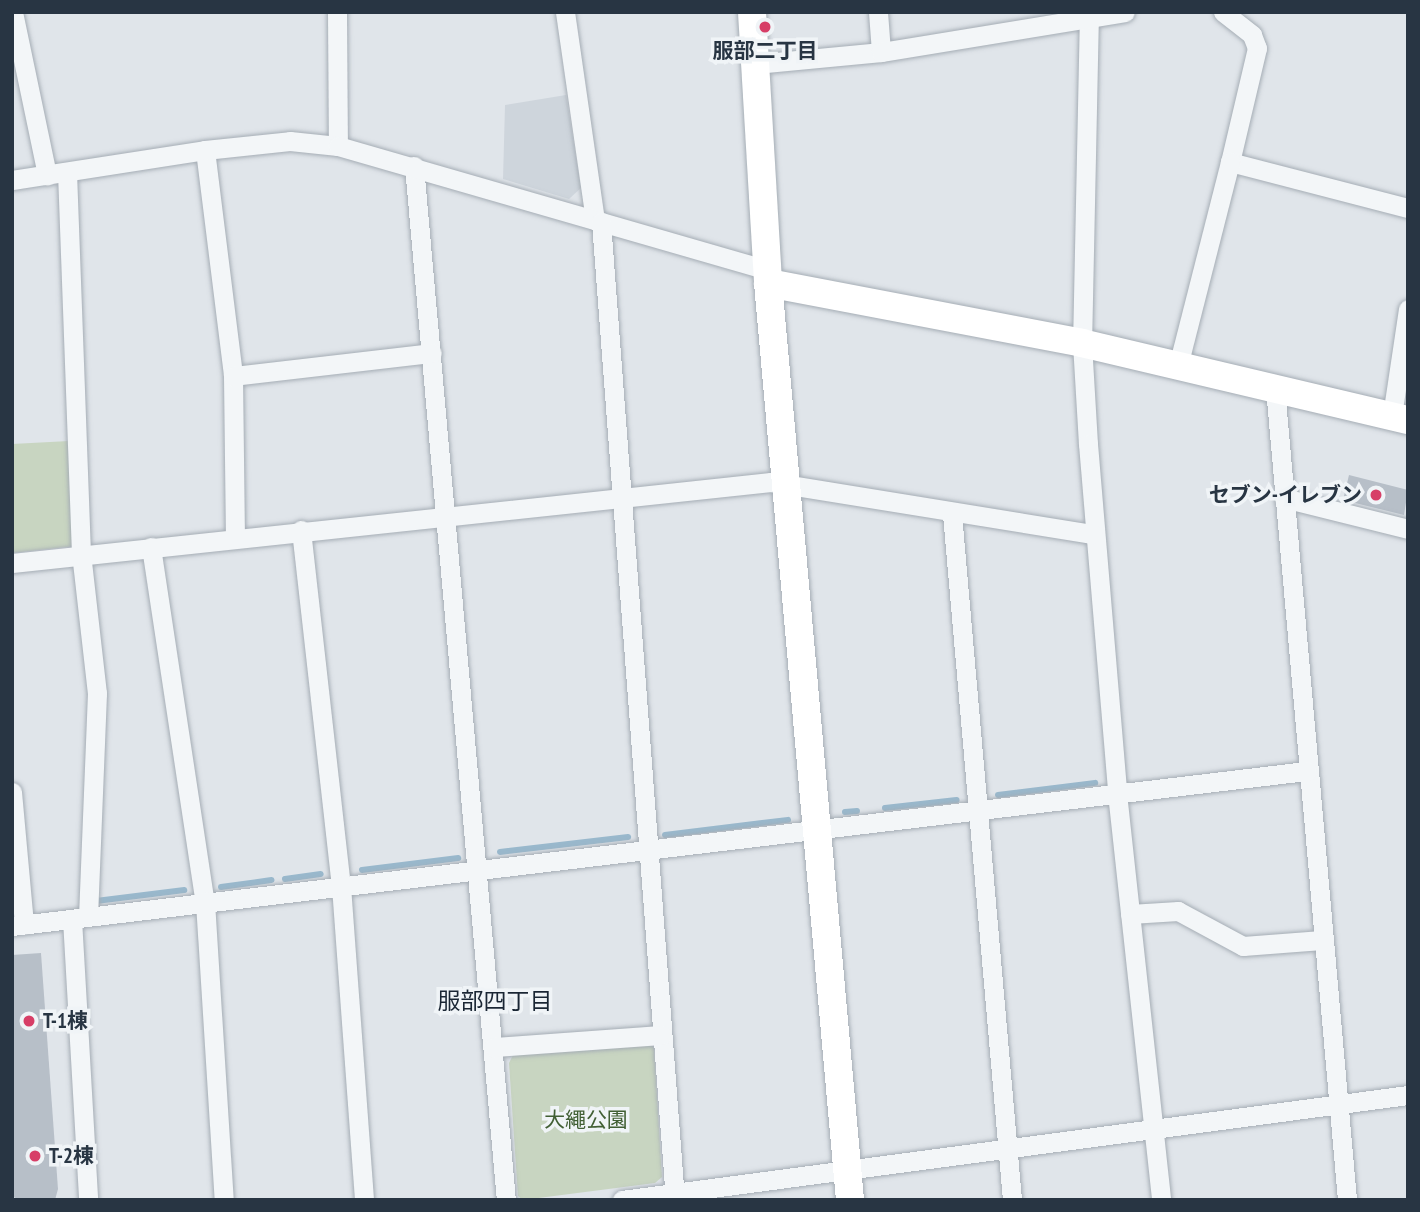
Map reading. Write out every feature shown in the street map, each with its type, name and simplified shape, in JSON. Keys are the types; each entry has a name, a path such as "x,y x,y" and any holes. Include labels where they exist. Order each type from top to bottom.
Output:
{"street":[{"path":"13,12 47,175"},
{"path":"337,12 338,146"},
{"path":"565,12 598,221 675,1196"},
{"path":"752,12 767,276 819,828 849,1186"},
{"path":"878,12 881,52"},
{"path":"755,64 881,52 1089,15 1125,12"},
{"path":"1178,366 1257,48 1252,35 1223,12"},
{"path":"1089,15 1082,343 1093,534 1117,793 1161,1200"},
{"path":"12,180 205,150 290,141 338,146 598,221 767,276 1082,343 1400,418 1408,309"},
{"path":"205,150 233,376 235,537"},
{"path":"1230,162 1408,208"},
{"path":"414,166 480,868 506,1200"},
{"path":"67,172 81,553 97,693 80,918 88,1200"},
{"path":"233,376 432,354"},
{"path":"1276,388 1307,771 1347,1200"},
{"path":"12,563 81,553 619,496 786,483 952,514 1093,534"},
{"path":"1284,498 1408,529"},
{"path":"952,514 1012,1200"},
{"path":"301,530 341,886 364,1200"},
{"path":"151,547 205,902 224,1200"},
{"path":"12,792 18,925 1307,771"},
{"path":"1130,914 1178,911 1243,946 1322,940"},
{"path":"494,1046 662,1035"},
{"path":"622,1200 849,1186 1008,1149 1408,1095"}],"shaded area":[{"path":"566,95 581,188 569,199 503,179 505,105"}],"green space":[{"path":"69,441 75,546 12,553 12,444"},
{"name":"大繩公園","path":"649,1042 654,1048 662,1177 655,1183 523,1200 518,1196 509,1063 514,1053"}],"building":[{"name":"セブン-イレブン","path":"1349,475 1408,490 1404,515 1343,500"},
{"path":"41,953 58,1189 55,1200 19,1200 12,1196 12,955"}],"waterway":[{"path":"998,795 1095,783"},
{"path":"885,808 957,800"},
{"path":"845,812 857,811"},
{"path":"665,835 788,820"},
{"path":"500,852 628,837"},
{"path":"362,870 458,858"},
{"path":"285,879 321,874"},
{"path":"221,887 272,880"},
{"path":"96,901 184,890"}],"place":[{"name":"服部二丁目","path":"765,27"},
{"name":"セブン-イレブン","path":"1376,495"},
{"name":"T-1棟","path":"29,1021"},
{"name":"T-2棟","path":"35,1156"}],"district":[{"name":"服部四丁目","path":"495,1001"}]}
